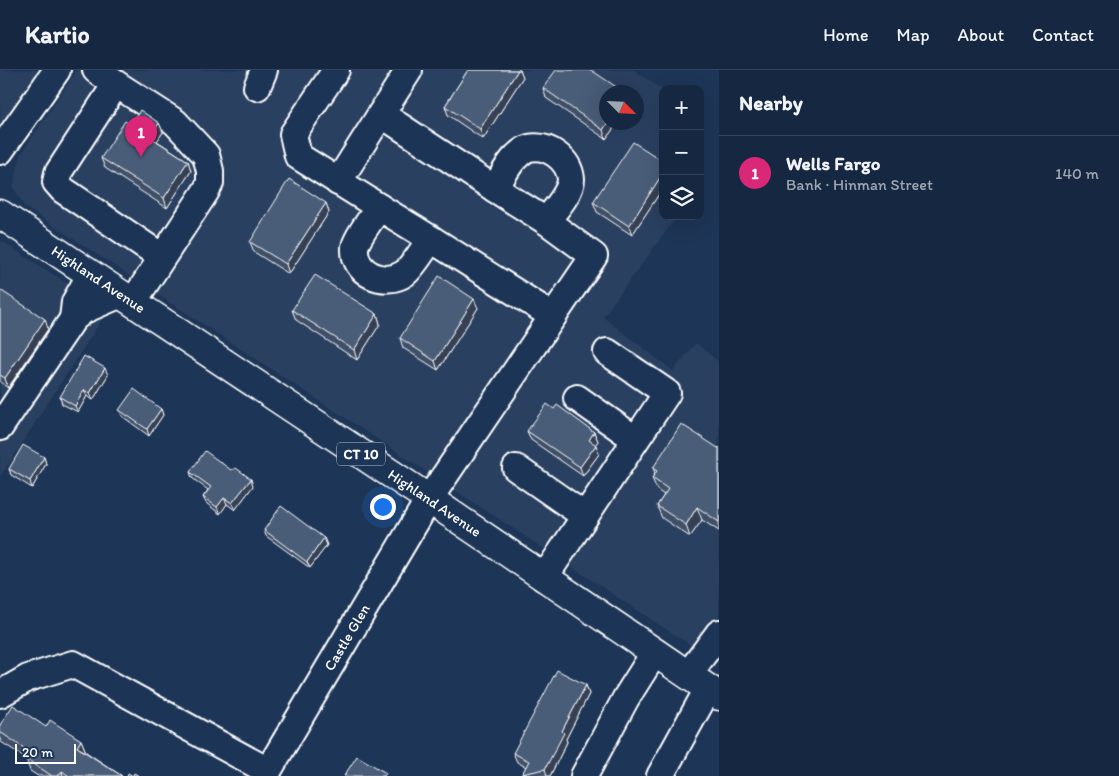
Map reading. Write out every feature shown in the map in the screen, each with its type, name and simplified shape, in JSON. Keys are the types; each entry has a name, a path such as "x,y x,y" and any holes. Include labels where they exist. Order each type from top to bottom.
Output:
{"highway":[{"name":"Highland Avenue","path":"0,214 429,499 705,687"}],"street":[{"path":"0,151 57,70"},
{"path":"336,70 293,134 298,156 554,316"},
{"path":"338,182 409,70"},
{"path":"0,427 73,319 94,305 127,298 162,257 210,183 210,171 206,155 174,122 106,77 58,173 56,182 63,190 162,257"},
{"path":"381,114 495,189 546,222 567,193 571,179 566,164 557,154 543,148 528,148 515,157 495,189"},
{"path":"379,207 355,246 358,262 368,274 383,279 399,276 407,272 431,239"},
{"name":"Castle Glen","path":"266,774 429,499 594,256 546,222"},
{"path":"73,319 75,302 91,274"},
{"path":"544,578 667,393 607,352"},
{"path":"577,398 635,439"},
{"path":"516,468 585,516"},
{"path":"660,776 705,687 719,633"},
{"path":"584,776 626,698 654,652"},
{"path":"0,694 28,678 73,664 266,774"}],"shaded area":[{"path":"0,70 43,70 0,131"},
{"path":"77,70 634,70 659,87 659,220 674,220 603,317 673,371 696,343 719,362 719,664 25,207 13,187 21,154"},
{"path":"0,240 108,310 0,477"}],"building":[{"path":"468,70 518,70 480,129 445,106"},
{"path":"556,70 591,70 614,85 599,85 599,127 543,88"},
{"path":"140,110 159,123 150,137 188,161 164,198 101,158 125,121 131,125"},
{"path":"633,142 659,158 659,179 629,226 593,202"},
{"path":"289,179 326,203 286,264 250,242"},
{"path":"315,275 377,314 354,350 292,310"},
{"path":"439,276 474,299 435,361 400,338"},
{"path":"0,290 45,319 5,378 0,375"},
{"path":"84,356 105,368 90,393 84,390 75,406 60,397"},
{"path":"134,389 161,409 147,429 119,410"},
{"path":"547,404 554,409 557,405 594,432 589,440 596,445 580,467 527,431"},
{"path":"681,424 719,447 719,522 697,507 686,525 657,506 668,489 652,478 657,471 653,468"},
{"path":"23,445 44,457 30,481 9,469"},
{"path":"205,451 231,470 236,468 251,479 232,503 224,498 217,507 203,497 211,487 190,472"},
{"path":"281,506 324,538 307,562 264,530"},
{"path":"557,670 586,685 545,769 522,774 529,761 513,753"},
{"path":"13,705 46,727 50,720 81,740 77,747 122,776 69,776 62,771 58,776 52,776 25,758 30,752 0,732 0,725"},
{"path":"357,756 386,773 384,776 344,776"}],"place":[{"name":"Wells Fargo","path":"141,157"}]}
